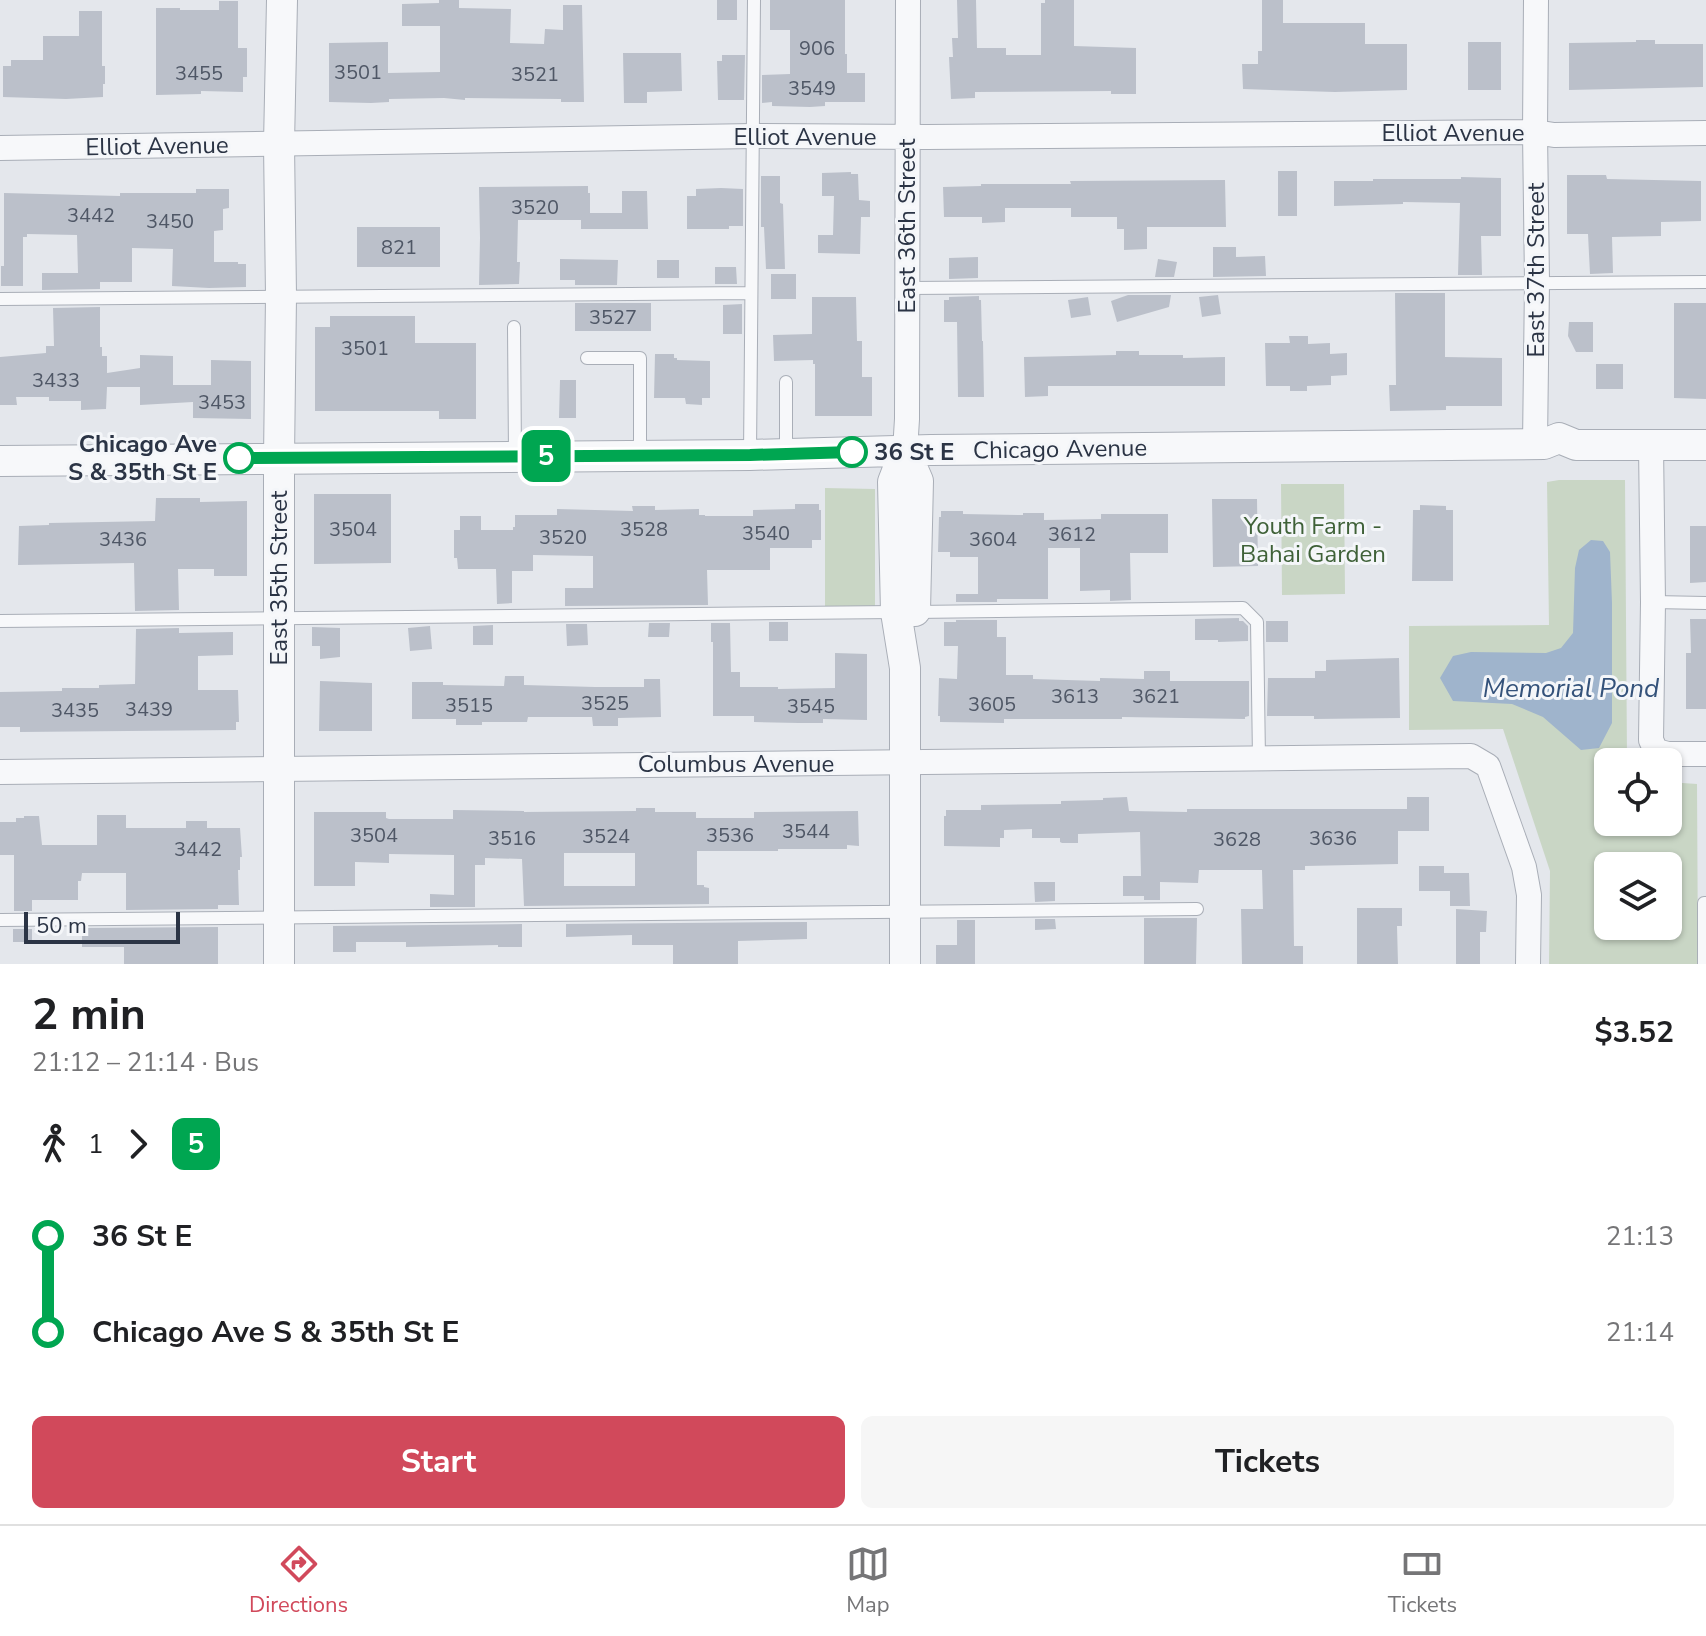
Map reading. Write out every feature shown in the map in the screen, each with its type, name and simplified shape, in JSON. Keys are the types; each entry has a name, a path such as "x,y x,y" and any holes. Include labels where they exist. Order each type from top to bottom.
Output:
{"street":[{"name":"East 35th Street","path":"279,964 279,144 282,0"},
{"name":"East 36th Street","path":"905,964 905,612 893,482 905,451 907,419 908,0"},
{"name":"East 37th Street","path":"1536,0 1537,282 1555,444"},
{"name":"Elliot Avenue","path":"0,148 754,136 1706,133"},
{"name":"Chicago Avenue","path":"0,461 1555,444 1706,445"},
{"path":"1651,445 1651,740 1656,751 1706,754"},
{"name":"Columbus Avenue","path":"0,772 1471,756 1488,766 1524,867 1529,895 1528,964"}],"lane":[{"path":"750,455 754,0"},
{"path":"907,288 1706,282"},
{"path":"0,299 751,293"},
{"path":"514,327 515,456"},
{"path":"587,358 640,358 640,455"},
{"path":"786,382 786,454"},
{"path":"1653,602 1706,603"},
{"path":"0,621 1243,608 1257,622 1259,759"},
{"path":"1704,964 1706,903"},
{"path":"0,920 1197,909"}],"green space":[{"path":"1625,480 1627,748 1594,748 1594,836 1682,836 1682,783 1697,784 1698,964 1549,964 1550,871 1503,729 1409,730 1409,626 1549,625 1547,482"},
{"name":"Youth Farm - Bahai Garden","path":"1281,484 1344,484 1345,594 1282,595"},
{"path":"825,488 875,489 875,606 825,606"}],"water":[{"name":"Memorial Pond","path":"1591,540 1603,541 1610,552 1612,603 1612,723 1599,748 1581,750 1543,717 1512,704 1453,701 1440,678 1453,656 1471,652 1546,653 1561,648 1573,633 1575,568 1579,550"}],"building":[{"path":"439,0 459,0 459,8 511,9 510,43 544,44 545,29 563,30 563,5 582,5 584,102 444,98 389,99 389,102 371,103 329,102 329,43 388,42 388,73 440,72 440,26 402,26 402,4 439,3"},
{"path":"717,0 737,0 737,20 717,20"},
{"path":"770,0 845,0 847,73 865,73 865,102 825,102 825,106 810,107 762,103 762,75 790,74 790,30 770,30"},
{"path":"957,0 976,0 977,48 1006,48 1006,55 1041,55 1041,3 1045,0 1074,0 1074,46 1136,48 1136,94 1111,94 1111,91 975,92 975,98 951,99 949,57 953,57 952,38 958,38"},
{"path":"1262,0 1283,0 1283,23 1365,23 1365,44 1407,44 1407,90 1335,92 1243,89 1242,64 1258,64 1258,51 1262,51"},
{"path":"219,1 238,1 238,48 247,48 247,77 243,77 243,92 201,91 201,94 156,95 156,8 219,10"},
{"path":"79,11 102,11 103,97 3,97 3,66 11,66 11,60 43,60 43,36 79,36"},
{"path":"1655,40 1655,44 1703,44 1703,87 1569,90 1569,43"},
{"path":"1468,42 1501,42 1501,90 1468,90"},
{"path":"623,53 681,53 682,91 647,92 647,103 624,103"},
{"path":"722,55 745,55 744,100 718,100 717,61 722,61"},
{"path":"1278,171 1297,171 1297,216 1278,216"},
{"path":"822,173 858,174 859,200 870,201 870,217 861,217 860,254 818,253 818,235 833,235 834,196 822,196"},
{"path":"1567,175 1701,181 1701,221 1661,222 1661,236 1612,237 1613,273 1590,274 1588,234 1567,234"},
{"path":"761,176 780,176 785,269 766,269 764,227 761,227"},
{"path":"1501,178 1501,236 1481,236 1482,275 1458,275 1460,203 1334,206 1334,181"},
{"path":"1225,180 1226,227 1147,227 1147,249 1124,250 1124,229 1117,229 1117,217 1071,217 1071,208 1005,208 1005,222 982,223 982,217 944,217 943,187 1071,184 1070,181"},
{"path":"588,186 590,213 622,213 622,191 647,191 648,229 581,229 581,220 518,220 519,284 479,285 479,187"},
{"path":"196,189 229,189 229,208 223,209 223,230 214,231 214,262 246,264 246,287 172,286 173,249 132,248 132,282 100,282 100,289 42,290 42,273 78,273 77,235 27,234 23,237 23,286 1,286 4,193 120,196 120,193 196,193"},
{"path":"696,189 743,189 743,226 687,229 687,196 696,196"},
{"path":"357,227 440,227 440,267 357,267"},
{"path":"1213,247 1236,247 1236,257 1265,256 1266,276 1213,277"},
{"path":"978,257 978,278 949,279 949,258"},
{"path":"560,259 618,260 617,285 575,285 575,280 560,280"},
{"path":"1158,259 1177,262 1174,277 1155,277"},
{"path":"657,260 679,260 679,278 657,278"},
{"path":"715,267 736,267 737,284 715,284"},
{"path":"771,274 796,274 796,299 771,299"},
{"path":"1395,293 1445,293 1445,357 1502,358 1502,406 1446,406 1446,410 1390,411 1389,385 1396,385"},
{"path":"1128,295 1171,295 1169,307 1117,322 1111,301"},
{"path":"1218,295 1221,314 1202,317 1199,297"},
{"path":"979,296 984,397 958,397 957,322 944,322 944,300 949,300 949,297"},
{"path":"812,297 856,297 857,341 862,341 862,377 872,377 872,416 815,416 813,360 774,361 773,335 812,334"},
{"path":"1088,297 1091,315 1071,318 1068,300"},
{"path":"575,303 651,303 651,331 575,331"},
{"path":"1674,303 1706,303 1706,399 1674,398"},
{"path":"742,304 742,334 723,334 723,305"},
{"path":"100,307 100,347 102,356 107,356 107,373 140,368 140,355 173,356 173,385 211,385 211,360 251,361 251,419 193,418 193,402 140,405 140,387 107,387 106,409 81,410 81,401 49,401 49,397 16,397 17,405 0,405 0,357 46,353 46,346 54,346 53,308"},
{"path":"330,316 415,316 415,343 476,343 476,419 439,419 439,411 315,411 315,327 330,327"},
{"path":"1569,322 1593,322 1593,352 1576,352 1568,336"},
{"path":"1289,336 1308,336 1308,344 1330,343 1330,354 1347,353 1347,375 1331,376 1331,385 1307,386 1307,391 1290,391 1290,386 1266,386 1265,343 1290,343"},
{"path":"1116,351 1139,351 1139,355 1183,355 1183,358 1225,357 1225,386 1048,386 1048,396 1025,397 1024,357 1116,355"},
{"path":"655,354 674,354 677,360 710,361 710,398 702,398 702,405 686,404 685,398 654,398"},
{"path":"1596,364 1623,364 1623,389 1596,389"},
{"path":"560,380 576,380 576,418 559,418"},
{"path":"314,494 391,494 391,563 314,564"},
{"path":"156,498 200,498 200,502 247,501 247,576 214,576 214,569 178,569 179,610 135,611 134,563 18,565 19,526 155,521"},
{"path":"1212,499 1257,499 1258,566 1213,567"},
{"path":"795,504 819,504 821,540 812,540 812,548 770,548 770,570 707,570 708,605 565,606 565,588 593,588 593,556 533,555 533,571 512,571 512,603 497,604 496,569 458,569 457,558 454,558 454,530 460,530 460,516 481,516 481,530 513,530 515,515 557,515 557,509 633,511 632,506 655,506 655,510 699,509 699,515 705,516 753,516 753,510 795,509"},
{"path":"1420,505 1446,506 1446,510 1453,510 1453,581 1412,581 1413,510 1420,510"},
{"path":"941,511 963,511 963,514 1044,513 1044,520 1101,519 1101,514 1168,514 1168,553 1130,553 1131,600 1110,601 1110,590 1080,591 1080,548 1048,548 1048,599 956,602 956,594 978,594 978,557 950,557 950,552 938,552"},
{"path":"1690,526 1706,526 1706,582 1690,583"},
{"path":"1239,618 1248,626 1248,641 1195,640 1195,619"},
{"path":"1690,619 1706,619 1706,709 1686,709 1686,653 1691,653"},
{"path":"997,620 997,637 1006,637 1006,675 1100,681 1100,678 1144,679 1144,671 1170,671 1170,681 1249,681 1249,716 1245,719 1122,717 1004,719 1004,723 940,722 939,678 957,679 958,646 944,646 944,622"},
{"path":"1266,621 1288,621 1288,642 1266,642"},
{"path":"769,622 788,622 788,641 769,641"},
{"path":"649,623 670,623 669,637 648,637"},
{"path":"711,623 730,623 731,672 740,672 740,687 835,688 835,653 867,654 867,720 754,722 754,716 713,716"},
{"path":"566,624 587,624 588,645 567,646"},
{"path":"493,625 493,645 473,645 473,626"},
{"path":"430,626 432,649 410,651 408,628"},
{"path":"312,627 340,628 340,657 320,659 320,646 312,646"},
{"path":"179,628 179,633 233,632 233,655 198,656 198,690 238,690 239,722 236,722 236,730 20,732 20,727 0,727 0,692 62,691 62,688 135,684 136,629"},
{"path":"1399,658 1400,718 1267,716 1268,678 1315,678 1315,671 1326,671 1326,660"},
{"path":"505,676 524,676 524,685 595,687 644,687 644,679 660,679 661,717 618,718 618,726 593,726 592,717 528,717 527,722 482,722 482,725 456,725 456,719 412,719 412,682 504,686"},
{"path":"320,681 372,683 372,731 319,731"},
{"path":"1127,797 1129,811 1187,812 1187,809 1407,809 1407,797 1429,797 1429,831 1398,831 1398,864 1305,866 1305,870 1293,870 1294,946 1303,946 1303,964 1242,964 1241,909 1263,909 1262,870 1199,870 1198,883 1160,882 1160,900 1144,900 1144,896 1123,896 1123,876 1141,876 1140,832 1078,834 1078,843 1062,843 1060,838 1032,838 1032,829 1004,830 1000,847 944,846 946,810 981,810 981,805 1061,804 1061,801"},
{"path":"636,808 655,808 655,812 696,812 696,818 754,818 754,812 858,811 859,846 847,845 847,849 697,851 697,885 709,888 709,904 524,906 522,859 485,858 485,865 475,865 475,907 430,907 430,894 454,895 454,855 389,854 389,863 355,862 355,886 314,886 314,812 386,812 389,819 453,819 453,810 636,811","holes":["564,853 635,853 635,886 564,886"]},
{"path":"97,815 126,815 126,828 186,828 186,821 207,821 207,828 240,828 239,905 218,905 218,909 126,910 126,873 82,873 81,881 78,881 78,900 32,900 32,911 14,911 14,855 0,855 0,822 16,822 16,818 39,816 42,845 97,845"},
{"path":"1419,866 1444,866 1444,873 1469,873 1470,906 1450,906 1450,891 1419,891"},
{"path":"1034,882 1055,882 1055,901 1035,902"},
{"path":"1357,908 1402,908 1402,926 1397,926 1398,964 1357,964"},
{"path":"1456,909 1487,911 1486,932 1480,932 1480,964 1456,964"},
{"path":"1144,918 1197,918 1196,964 1144,964"},
{"path":"1035,919 1055,919 1056,929 1035,930"},
{"path":"957,920 975,920 975,964 936,964 936,945 957,945"},
{"path":"807,922 807,939 738,941 738,964 673,964 673,945 632,945 632,935 566,937 566,924"},
{"path":"522,924 522,947 406,947 406,942 356,942 356,952 333,952 333,926"},
{"path":"218,927 218,964 124,964 124,947 82,947 82,928"},
{"path":"13,929 32,929 32,942 13,942"}],"bus line":[{"name":"5","path":"239,458 852,452"}],"place":[{"name":"36 St E","path":"852,452"},
{"name":"Chicago Ave S & 35th St E","path":"239,458"}]}
